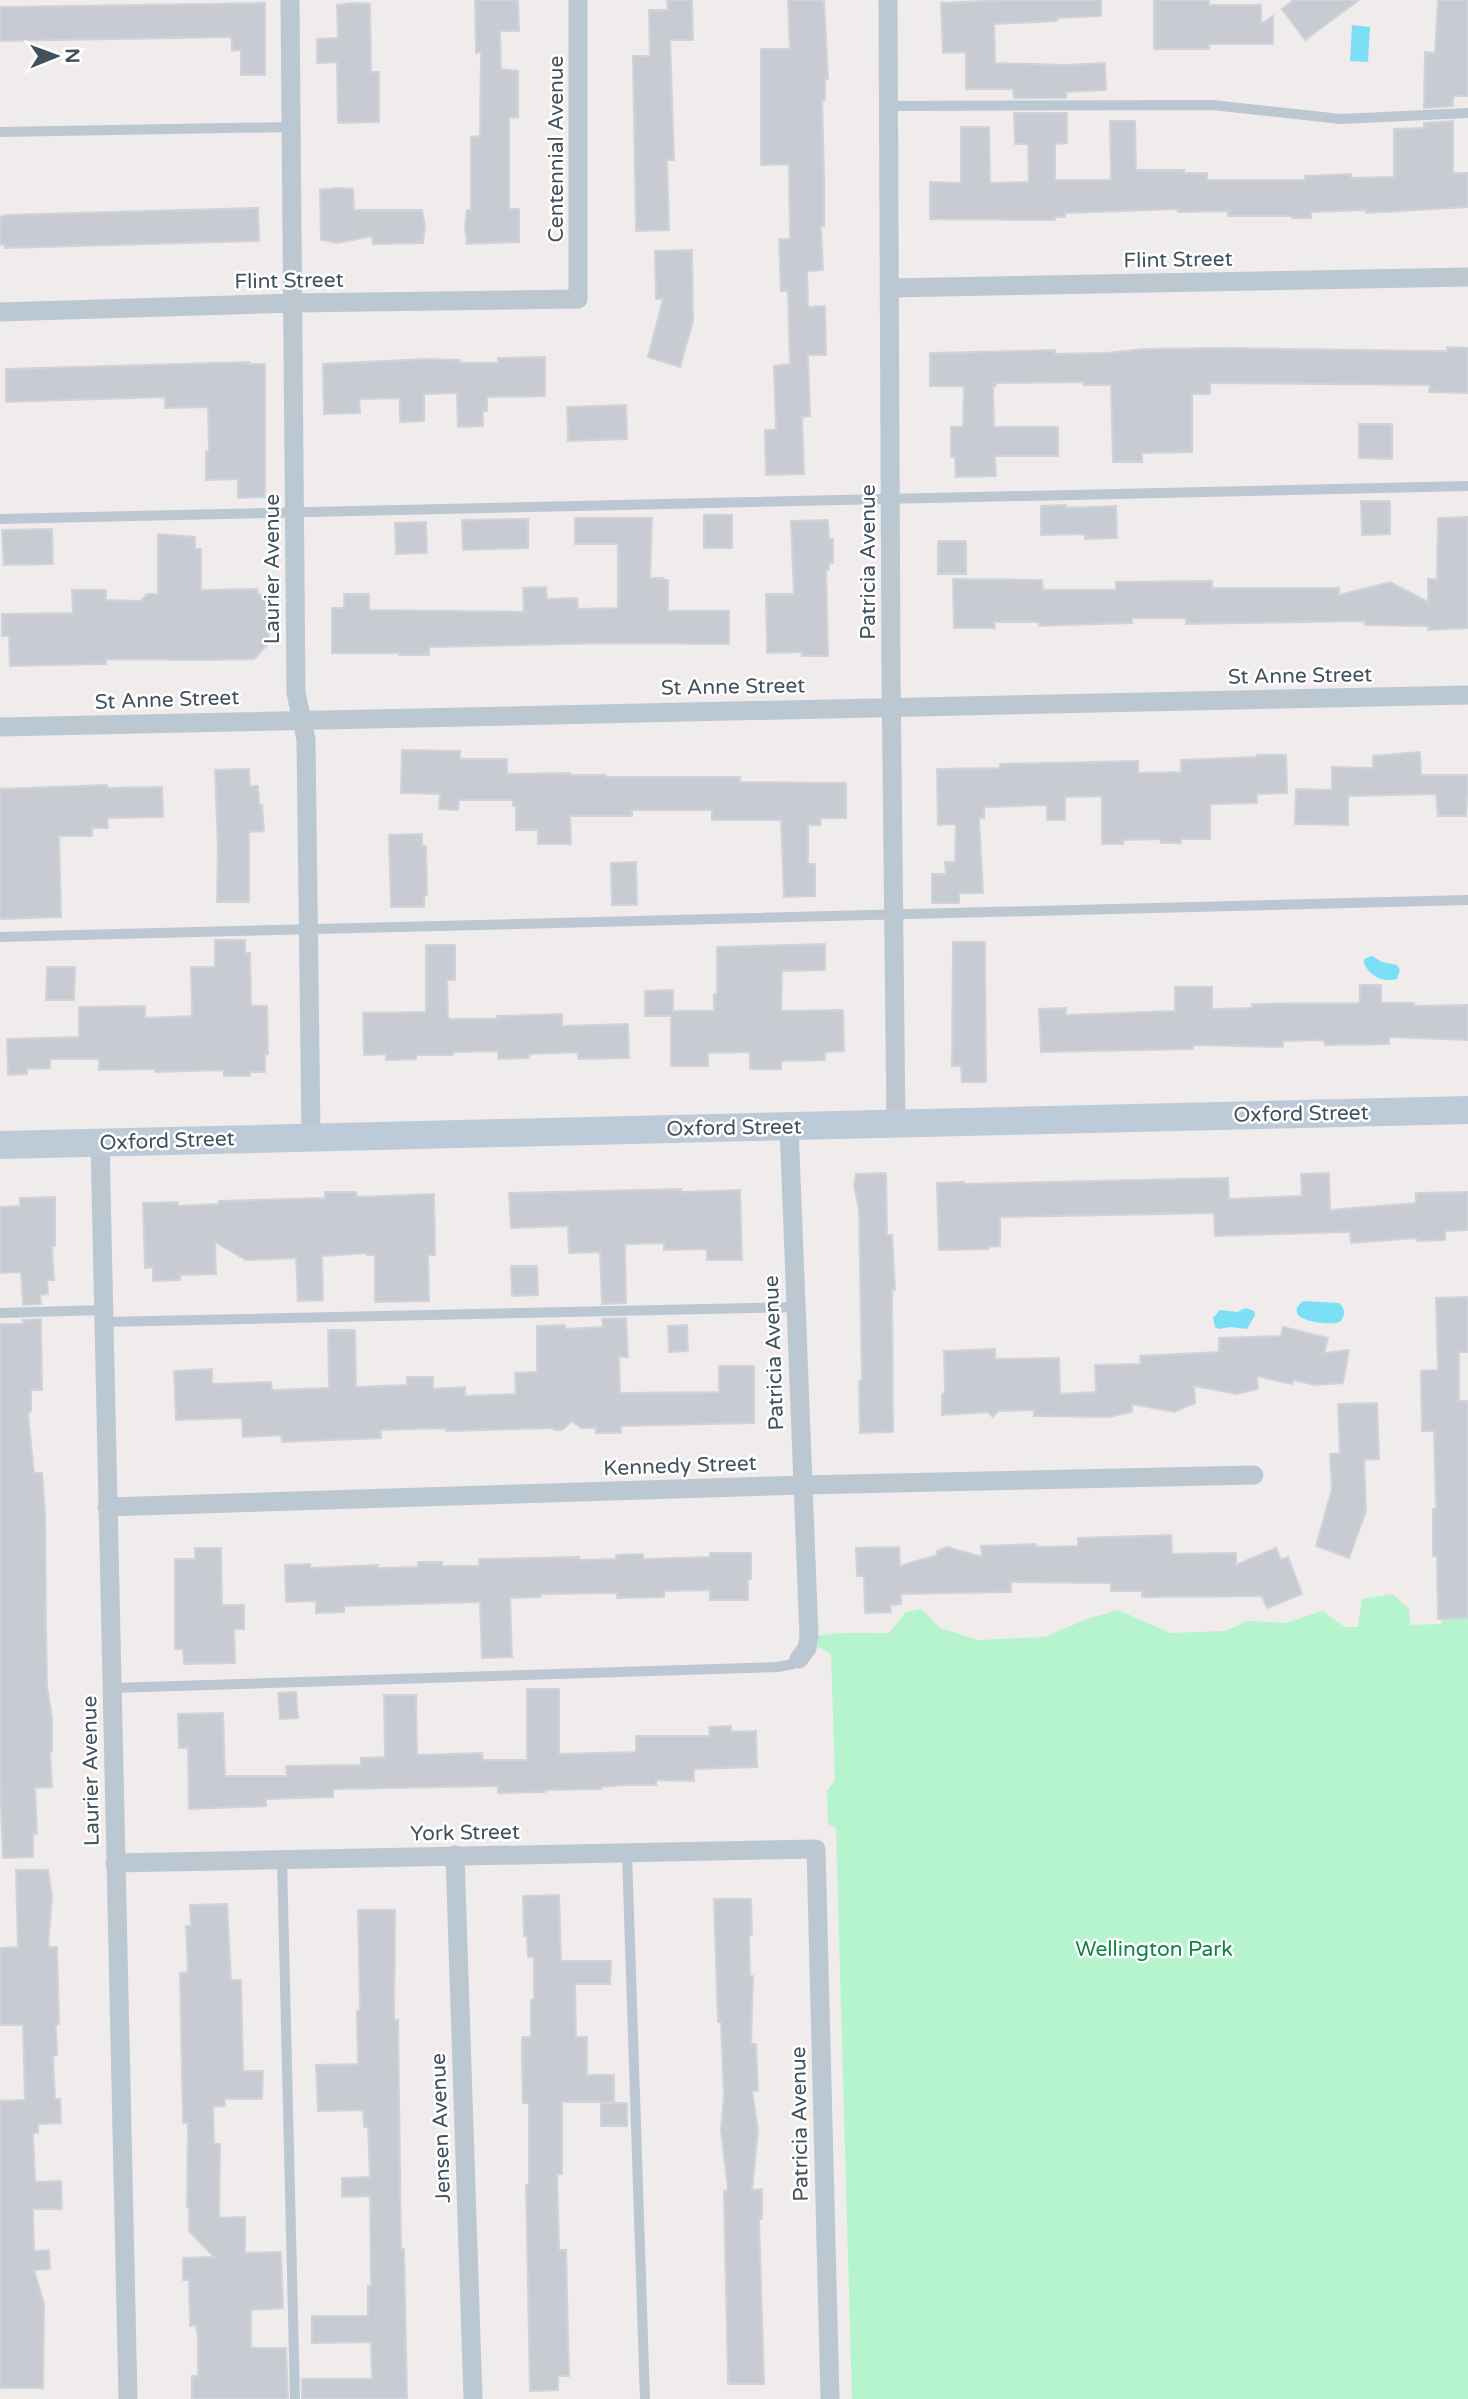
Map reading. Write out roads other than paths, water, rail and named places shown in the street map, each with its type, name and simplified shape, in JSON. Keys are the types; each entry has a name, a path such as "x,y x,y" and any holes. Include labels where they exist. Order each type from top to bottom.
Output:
{"main road":[{"name":"Oxford Street","path":"0,1145 1468,1110"}],"street":[{"name":"Laurier Avenue","path":"290,0 296,693 306,740 311,1136"},
{"name":"Centennial Avenue","path":"578,0 578,299"},
{"name":"Patricia Avenue","path":"888,0 892,913 896,1125"},
{"name":"Flint Street","path":"889,288 1468,276"},
{"name":"Flint Street","path":"0,312 293,303 578,299"},
{"name":"St Anne Street","path":"0,727 1468,695"},
{"name":"Patricia Avenue","path":"789,1126 809,1637 807,1648 799,1659"},
{"name":"Laurier Avenue","path":"100,1143 128,2399"},
{"name":"Kennedy Street","path":"107,1507 803,1485 1254,1475"},
{"name":"Patricia Avenue","path":"816,1849 830,2399"},
{"name":"York Street","path":"116,1863 816,1849"},
{"name":"Jensen Avenue","path":"455,1855 473,2399"}],"lane":[{"path":"888,106 1212,105 1341,118 1468,113"},
{"path":"0,132 292,127"},
{"path":"0,519 1468,486"},
{"path":"0,937 892,913 1468,901"},
{"path":"0,1312 103,1316 794,1307"},
{"path":"112,1688 778,1667 793,1664 799,1659"},
{"path":"627,1853 645,2399"},
{"path":"282,1860 295,2399"}],"water":[{"path":"1352,25 1370,27 1368,62 1350,61"},
{"path":"1372,956 1382,962 1397,965 1400,970 1397,979 1382,979 1369,972 1364,959"},
{"path":"1303,1301 1339,1303 1344,1309 1343,1317 1340,1322 1334,1323 1308,1320 1297,1313 1297,1308"},
{"path":"1246,1308 1254,1311 1255,1315 1247,1329 1215,1327 1213,1318 1220,1310 1237,1312"}],"park label":[{"name":"Wellington Park","path":"1154,1949"}]}
